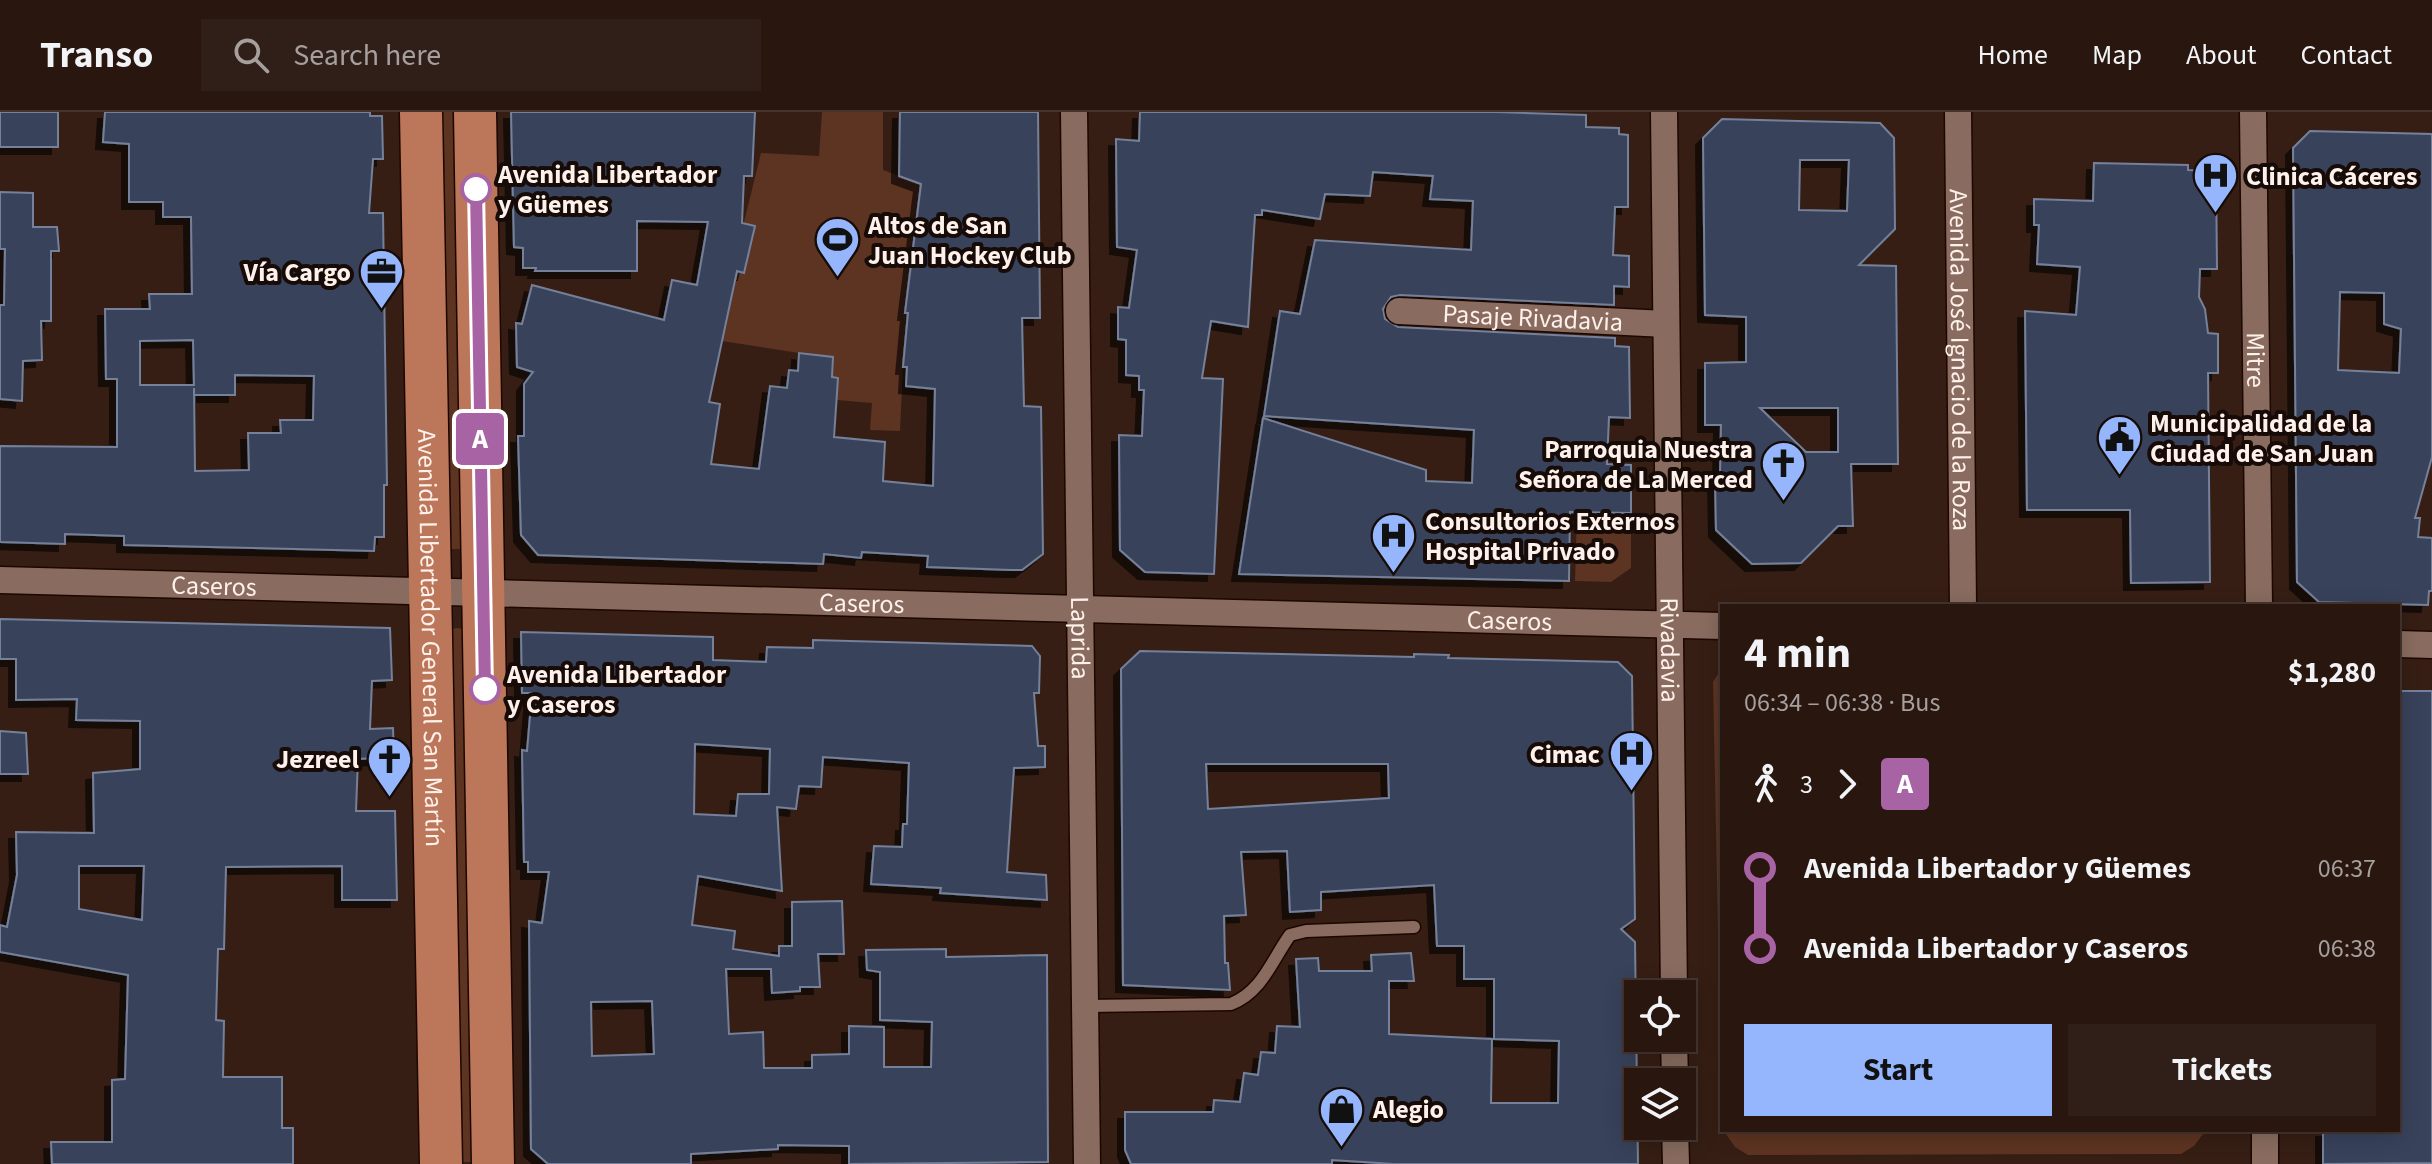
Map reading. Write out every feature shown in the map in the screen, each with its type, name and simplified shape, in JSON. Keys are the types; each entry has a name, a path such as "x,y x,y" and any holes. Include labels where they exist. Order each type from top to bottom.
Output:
{"main road":[{"name":"Avenida Libertador General San Martín","path":"421,112 441,1164"},
{"name":"Avenida Libertador General San Martín","path":"475,112 493,1164"}],"street":[{"name":"Laprida","path":"1074,112 1087,1164"},
{"name":"Rivadavia","path":"1664,112 1674,980"},
{"name":"Avenida José Ignacio de la Roza","path":"1958,112 1963,604"},
{"name":"Mitre","path":"2253,112 2259,604"},
{"name":"Pasaje Rivadavia","path":"1399,311 1666,324"},
{"name":"Caseros","path":"0,580 1720,626"},
{"path":"2400,644 2432,645"},
{"path":"2265,1132 2265,1164"},
{"path":"1675,1140 1676,1164"}],"lane":[{"path":"1086,1006 1231,1004 1255,989 1290,935 1306,931 1414,927"}],"shaded area":[{"path":"438,112 459,112 462,549 450,549"},
{"name":"Altos de San Juan Hockey Club","path":"822,112 883,112 883,170 955,196 907,367 903,367 900,431 870,430 872,403 837,400 838,378 798,374 799,353 722,341 727,291 761,153 819,156"},
{"path":"1577,512 1631,513 1631,568 1611,582 1575,581"},
{"path":"452,629 464,629 473,1162 461,1162"},
{"path":"1720,671 1720,1029 1713,682"},
{"path":"1724,1132 2204,1132 2194,1146 2181,1154 1748,1155 1735,1147"}],"building":[{"path":"0,112 58,112 58,147 0,147"},
{"path":"105,112 370,112 370,116 382,116 383,159 373,159 369,213 383,213 387,485 384,485 384,537 375,537 374,551 124,545 124,536 65,534 65,544 0,542 0,446 117,447 117,379 106,379 105,309 150,309 149,294 192,294 191,217 163,217 163,202 129,202 129,144 103,142","holes":["193,340 194,385 140,385 140,341","235,375 314,376 313,420 280,420 281,433 248,433 249,470 195,471 194,395 235,395"]},
{"path":"511,112 755,112 752,176 744,176 742,223 755,226 744,273 737,271 709,402 720,404 711,464 759,469 770,386 787,388 789,370 798,371 799,353 833,357 832,377 838,378 834,437 885,442 883,481 933,486 935,389 906,386 907,367 903,367 908,313 905,313 921,184 899,176 900,112 1038,112 1040,318 1022,318 1024,406 1041,407 1043,554 1022,570 927,567 928,556 862,552 861,558 824,554 823,564 538,555 521,535 518,436 524,436 524,384 533,372 517,367 516,323 522,324 532,285 664,320 672,280 697,285 708,222 637,221 637,271 535,271 536,268 523,268 523,248 514,247"},
{"path":"1140,112 1497,112 1586,115 1586,127 1619,128 1619,134 1628,135 1628,207 1615,207 1613,255 1629,256 1629,287 1614,286 1614,305 1400,295 1391,297 1383,309 1385,319 1398,327 1615,338 1615,346 1629,347 1630,418 1609,417 1607,464 1631,465 1631,513 1570,512 1569,581 1239,574 1263,418 1426,470 1426,481 1472,483 1474,430 1264,416 1280,311 1300,314 1315,240 1471,250 1473,201 1430,199 1433,176 1373,172 1370,196 1325,194 1320,219 1262,210 1262,215 1255,215 1248,327 1211,321 1202,378 1223,379 1214,574 1145,572 1120,550 1119,435 1142,436 1144,390 1139,390 1139,376 1126,375 1126,340 1118,339 1118,307 1129,308 1137,250 1117,247 1116,139 1139,141"},
{"path":"1722,119 1880,123 1894,138 1895,229 1859,265 1896,266 1898,464 1851,464 1853,526 1838,526 1801,563 1752,564 1716,530 1715,480 1720,475 1721,425 1705,425 1705,363 1746,362 1746,317 1705,315 1703,138","holes":["1800,160 1849,160 1847,211 1799,210","1760,408 1838,408 1838,452 1806,452"]},
{"path":"2310,131 2432,134 2432,457 2415,518 2420,518 2418,537 2432,538 2432,591 2429,591 2428,605 2319,602 2297,582 2293,148","holes":["2340,292 2384,293 2384,324 2401,329 2399,373 2338,370"]},
{"path":"2094,163 2188,165 2188,170 2216,171 2217,269 2200,269 2199,297 2205,309 2208,333 2218,334 2218,373 2208,373 2210,582 2131,583 2130,510 2027,510 2025,311 2076,315 2080,267 2037,264 2039,225 2034,225 2034,199 2093,201"},
{"path":"0,192 33,193 33,227 57,227 59,251 51,251 51,321 41,321 42,360 23,361 22,401 0,399 0,305 4,305 5,249 0,249"},
{"path":"0,619 390,628 392,680 372,681 370,729 393,728 394,757 358,759 356,811 395,811 397,900 342,900 342,866 226,867 224,949 218,949 216,1020 224,1021 223,1077 282,1077 282,1128 293,1128 293,1164 52,1164 51,1142 112,1142 112,1080 125,1079 128,975 0,952 0,925 7,927 17,875 16,832 94,833 93,773 140,769 140,721 76,720 77,699 16,700 16,659 0,659","holes":["79,866 144,866 142,920 79,909"]},
{"path":"521,632 713,637 713,660 766,662 767,647 813,648 813,640 1032,646 1040,656 1039,693 1034,693 1038,746 1045,746 1045,767 1014,768 1007,872 1046,875 1047,900 940,893 941,888 871,884 874,846 902,847 903,824 907,824 909,763 823,757 821,787 799,786 796,809 777,807 782,891 698,876 692,925 735,931 733,949 779,956 779,946 792,946 792,902 842,901 844,954 818,954 820,987 800,987 800,991 772,993 771,969 726,969 729,1034 763,1032 764,1068 812,1068 812,1055 849,1054 849,1026 884,1027 884,1067 931,1067 932,1022 880,1020 880,972 867,970 866,950 946,949 946,957 1047,955 1048,1162 849,1164 849,1146 778,1145 778,1149 691,1154 691,1164 548,1164 531,1149 529,921 542,923 549,872 528,872 528,862 524,862 522,750 527,751 532,693 522,693","holes":["695,744 770,749 769,794 738,794 736,816 694,814","652,1001 654,1054 592,1056 591,1002"]},
{"path":"1140,651 1414,657 1414,654 1449,655 1448,658 1618,662 1632,676 1635,919 1621,929 1635,942 1636,980 1624,980 1624,1052 1636,1052 1637,1068 1624,1068 1624,1140 1638,1140 1638,1164 1394,1164 1332,1160 1332,1164 1131,1164 1125,1150 1125,1112 1213,1112 1214,1100 1240,1102 1244,1073 1258,1075 1261,1052 1275,1053 1277,1026 1300,1027 1296,959 1318,958 1319,971 1372,971 1371,955 1411,953 1414,981 1389,981 1389,1034 1492,1039 1491,1103 1558,1103 1559,1041 1494,1039 1494,979 1464,979 1464,946 1437,946 1434,885 1321,892 1321,910 1290,912 1287,851 1241,852 1246,915 1224,916 1225,963 1228,963 1230,990 1123,985 1121,669","holes":["1206,764 1388,764 1389,798 1208,809"]},
{"path":"2400,691 2432,691 2432,1163 2323,1164 2323,1132 2400,1132"},
{"path":"0,731 26,733 28,774 0,774"}],"bus line":[{"name":"A","path":"476,189 485,689"}],"place":[{"name":"Avenida Libertador y Güemes","path":"476,189"},
{"name":"Clinica Cáceres","path":"2215,215"},
{"name":"Altos de San Juan Hockey Club","path":"837,279"},
{"name":"Vía Cargo","path":"382,311"},
{"name":"Municipalidad de la Ciudad de San Juan","path":"2119,477"},
{"name":"Parroquia Nuestra Señora de La Merced","path":"1784,503"},
{"name":"Consultorios Externos Hospital Privado","path":"1394,575"},
{"name":"Avenida Libertador y Caseros","path":"485,689"},
{"name":"Cimac","path":"1631,793"},
{"name":"Jezreel","path":"390,798"},
{"name":"Alegio","path":"1342,1148"}]}
